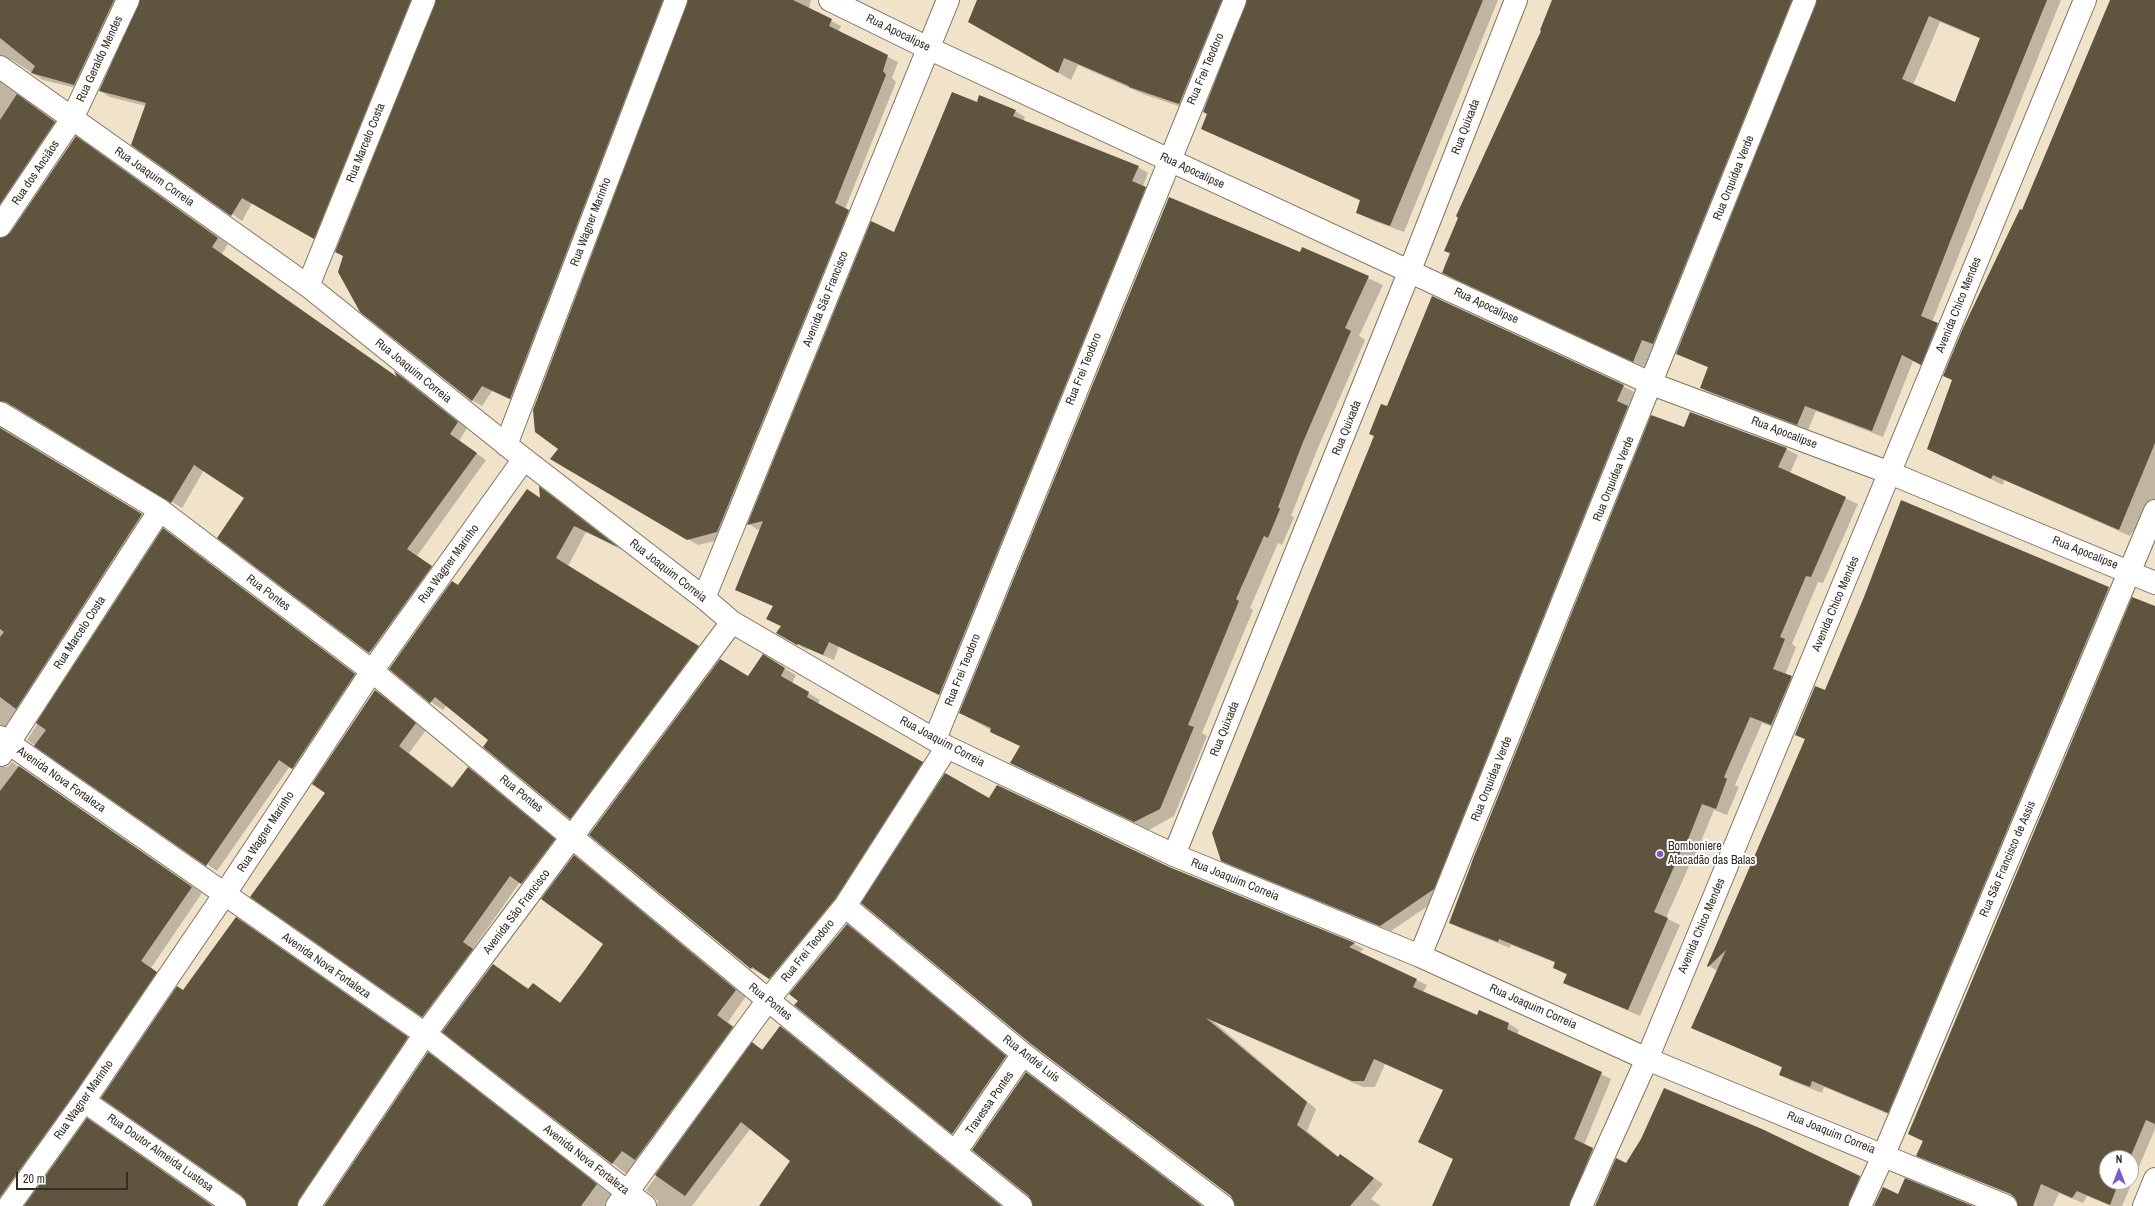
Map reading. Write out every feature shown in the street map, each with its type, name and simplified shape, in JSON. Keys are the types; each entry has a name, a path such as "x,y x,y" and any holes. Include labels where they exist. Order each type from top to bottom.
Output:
{"street":[{"name":"Rua Geraldo Mendes","path":"72,119 128,0"},
{"name":"Rua Marcelo Costa","path":"308,286 424,0"},
{"name":"Rua Wagner Marinho","path":"506,445 676,0"},
{"name":"Rua Apocalipse","path":"830,0 928,48 1410,270 1652,384 1890,473 2155,583"},
{"name":"Avenida São Francisco","path":"704,598 948,0"},
{"name":"Rua Frei Teodoro","path":"622,1199 768,1000 845,906 941,743 1169,160 1235,0"},
{"name":"Rua Quixada","path":"1174,855 1410,270 1516,0"},
{"name":"Rua Orquídea Verde","path":"1420,956 1652,384 1805,0"},
{"name":"Avenida Chico Mendes","path":"1581,1206 1647,1059 2085,0"},
{"name":"Rua Joaquim Correia","path":"0,67 308,286 506,445 704,598 732,622 941,743 1174,855 1420,956 1647,1059 1884,1154 2006,1206"},
{"name":"Rua dos Anciãos","path":"0,226 72,119"},
{"name":"Rua Pontes","path":"0,413 160,510 372,671 768,1000 956,1151 1021,1206"},
{"name":"Rua Wagner Marinho","path":"9,1206 84,1101 224,895 372,671 524,459"},
{"name":"Rua Marcelo Costa","path":"3,745 160,510"},
{"name":"Rua São Francisco de Assis","path":"1860,1206 1884,1154 2155,511"},
{"name":"Avenida São Francisco","path":"309,1206 425,1034 732,622"},
{"name":"Avenida Nova Fortaleza","path":"3,745 425,1034 622,1199 645,1206"},
{"name":"Rua André Luís","path":"845,906 1023,1054 1223,1206"},
{"name":"Travessa Pontes","path":"956,1151 1023,1054"},
{"name":"Rua Doutor Almeida Lustosa","path":"84,1101 235,1206"},
{"path":"2144,1206 2155,1179"}],"building":[{"path":"0,0 114,0 74,85 31,73 35,66 0,38"},
{"path":"140,0 411,0 314,239 242,198 231,216 131,145 146,103 99,91"},
{"path":"436,0 663,0 510,399 482,386 472,401 360,312 338,272 343,256 335,252"},
{"path":"688,0 793,0 832,19 829,26 888,55 883,71 886,75 835,203 849,210 717,532 687,540 550,459 558,449 535,432 533,410"},
{"path":"977,0 1222,0 1179,104 1129,87 1064,58 1058,73 968,22"},
{"path":"1247,0 1483,0 1390,226 1356,213 1360,200 1201,129 1207,114 1203,112"},
{"path":"1552,0 1792,0 1653,344 1642,340 1633,362 1442,273 1450,253 1444,251 1458,218 1456,216 1541,31 1540,30"},
{"path":"1817,0 2047,0 1921,316 1938,323 1921,365 1902,355 1872,431 1805,406 1797,425 1700,388 1708,367 1676,354","holes":["1929,16 1980,38 1955,102 1902,79"]},
{"path":"2110,0 2155,0 2155,443 2119,530 1993,475 1991,479 1927,449 1952,380 1943,376 1963,328 2020,209 2022,210"},
{"path":"952,92 977,102 979,95 1016,110 1013,116 1139,166 1132,181 1146,187 939,695 829,642 823,655 798,644 797,645 776,633 781,626 766,619 773,606 735,590 763,521 747,525 871,221 894,232"},
{"path":"17,94 55,122 0,204 0,120"},
{"path":"76,136 218,238 212,247 397,377 394,371 458,422 450,434 477,453 407,549 432,566 369,653 217,538 244,498 194,465 171,503 6,402 0,401 0,238 10,233"},
{"path":"1169,197 1300,252 1302,247 1369,276 1345,328 1351,331 1303,442 1278,507 1280,509 1268,538 1264,536 1236,599 1239,601 1188,725 1194,727 1160,809 1134,822 1010,763 1020,746 990,732 991,728 959,713"},
{"path":"1432,296 1624,385 1617,401 1628,406 1434,889 1380,926 1221,861 1212,833 1374,436 1369,434 1381,404 1387,406"},
{"path":"1690,412 1787,448 1778,467 1846,497 1811,577 1806,576 1780,637 1785,639 1773,669 1792,676 1771,725 1750,717 1724,777 1727,779 1716,809 1702,804 1683,852 1681,851 1654,912 1668,918 1628,1010 1563,983 1567,974 1553,968 1555,962 1499,939 1498,942 1449,923 1472,862 1471,864 1651,415 1684,427"},
{"path":"0,428 142,514 16,709 0,697 0,637 4,632 0,629"},
{"path":"539,486 618,547 574,526 556,558 699,646 570,819 483,747 488,740 435,697 430,703 389,669 452,581 458,585 527,489 540,498"},
{"path":"1901,500 2109,587 1888,1113 1812,1081 1810,1087 1779,1075 1782,1067 1691,1028 1726,950 1708,967 1707,966 1805,739 1795,735 1815,686 1825,690 1864,597"},
{"path":"163,528 355,674 292,769 279,760 206,866 34,746 46,730 36,723"},
{"path":"2132,597 2155,606 2155,1124 2146,1120 2133,1150 2099,1150 2099,1190 2116,1190 2110,1205 2077,1191 2072,1198 2041,1184 2033,1206 2018,1206 2016,1199 2011,1194 1916,1156 1923,1141 1908,1134"},
{"path":"763,654 785,668 781,676 809,692 807,697 923,762 835,899 769,979 752,967 751,969 589,835 720,659 748,676"},
{"path":"375,690 416,723 399,746 452,788 468,767 555,839 521,884 510,876 463,942 473,949 422,1017 250,897 325,793 312,784"},
{"path":"19,766 192,887 141,961 157,972 74,1094 0,1197 0,791"},
{"path":"945,773 989,798 997,785 1169,867 1355,943 1349,947 1417,979 1413,987 1477,1015 1479,1010 1509,1023 1507,1029 1602,1072 1574,1139 1593,1148 1569,1206 1432,1206 1453,1159 1418,1142 1443,1090 1374,1059 1364,1081 1352,1081 1206,1018 1307,1102 1297,1125 1338,1157 1340,1154 1374,1178 1350,1206 1235,1206 1231,1196 1031,1044 861,903"},
{"path":"574,855 736,990 717,1015 733,1027 635,1160 622,1151 612,1164 442,1032 493,964 528,989 533,983 560,1003 584,971 603,944 541,899"},
{"path":"236,917 408,1037 299,1199 297,1206 247,1206 242,1196 101,1098 177,986 183,990"},
{"path":"847,924 1006,1056 952,1134 794,1005 798,1001 789,994"},
{"path":"780,1026 1001,1206 759,1206 790,1161 741,1122 685,1196 655,1175 752,1042 762,1050"},
{"path":"428,1052 597,1184 581,1206 324,1206"},
{"path":"1026,1072 1202,1206 1033,1206 1029,1196 972,1150"},
{"path":"1664,1088 1762,1129 1860,1176 1848,1206 1595,1206 1616,1158 1626,1163 1641,1139"},
{"path":"87,1118 213,1206 24,1206"},
{"path":"1905,1178 1973,1206 1874,1206 1883,1187 1898,1194"}],"place":[{"name":"Bomboniere Atacadão das Balas","path":"1660,854"}]}
